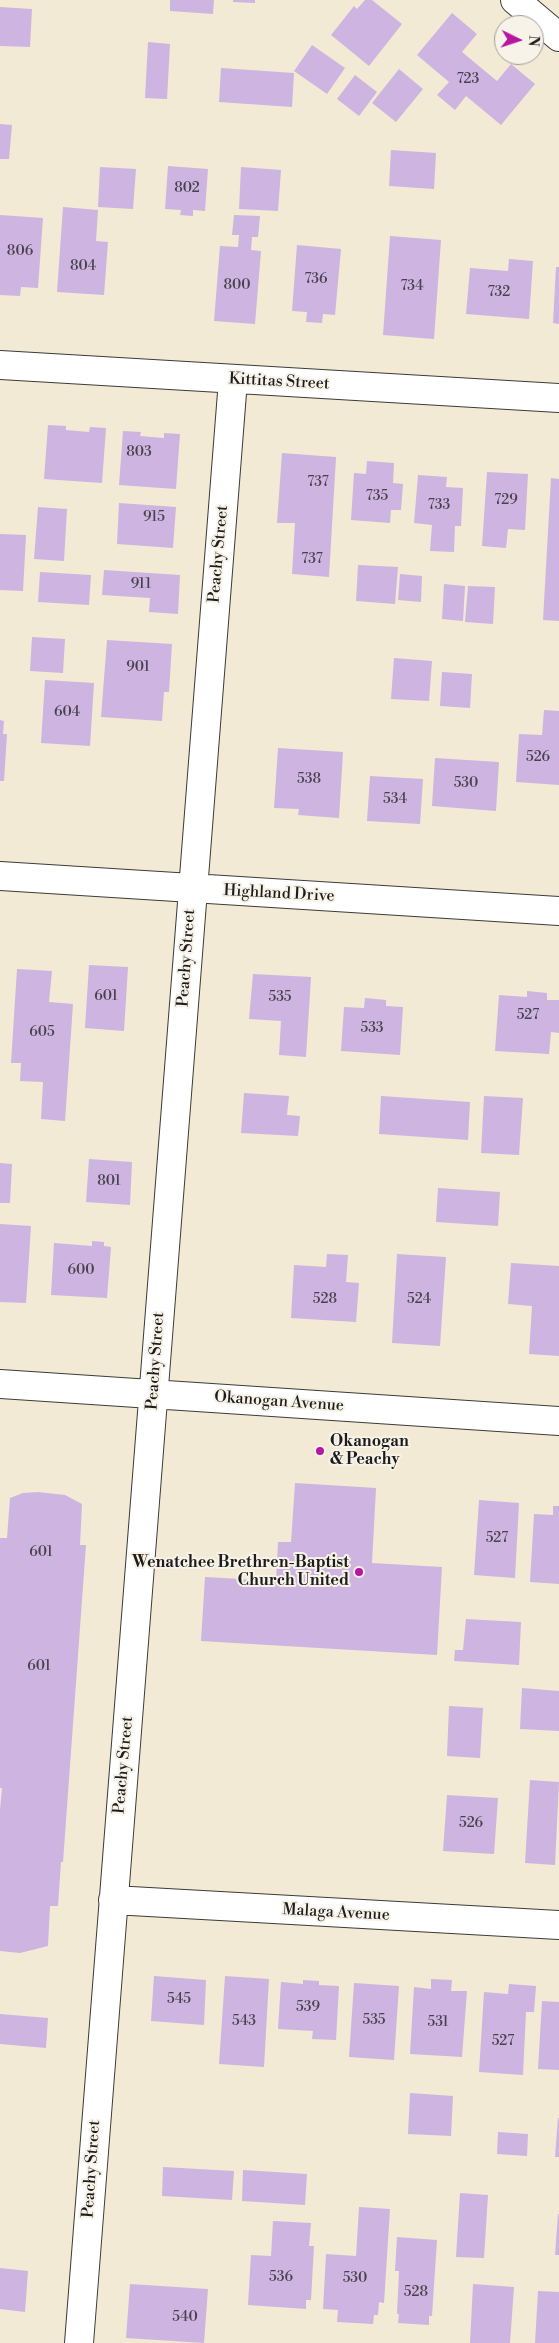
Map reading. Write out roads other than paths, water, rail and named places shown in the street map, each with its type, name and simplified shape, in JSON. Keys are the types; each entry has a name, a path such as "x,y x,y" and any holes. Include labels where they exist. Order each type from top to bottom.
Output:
{"street":[{"path":"515,0 559,37"},
{"name":"Kittitas Street","path":"0,365 559,398"},
{"name":"Peachy Street","path":"78,2343 233,380"},
{"name":"Highland Drive","path":"0,876 559,911"},
{"name":"Okanogan Avenue","path":"0,1384 559,1421"},
{"name":"Malaga Avenue","path":"113,1900 559,1925"}],"place":[{"name":"Okanogan & Peachy","path":"320,1451"},
{"name":"Wenatchee Brethren-Baptist Church United","path":"359,1572"}]}
